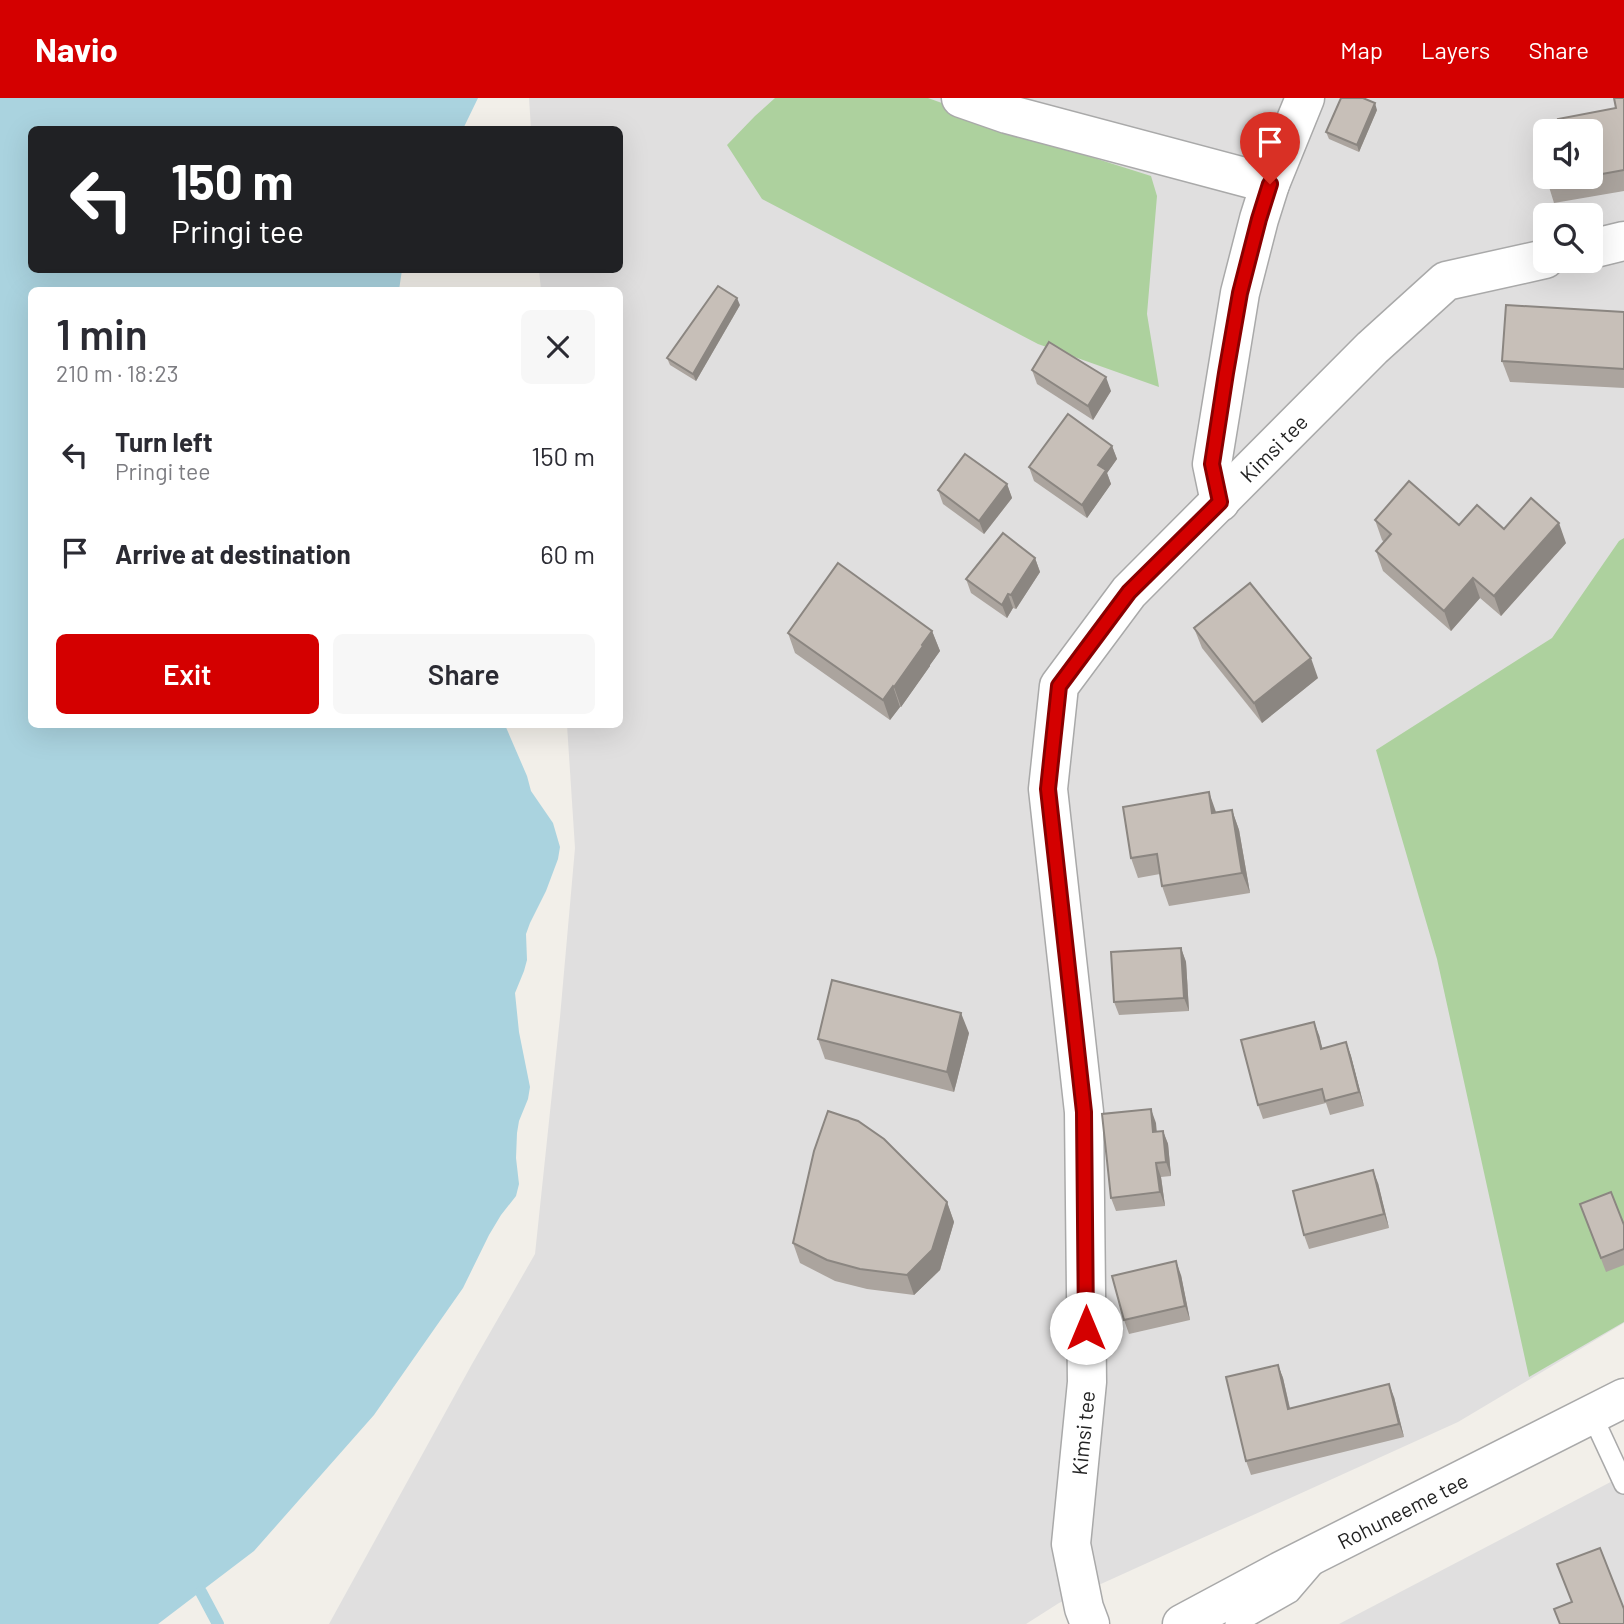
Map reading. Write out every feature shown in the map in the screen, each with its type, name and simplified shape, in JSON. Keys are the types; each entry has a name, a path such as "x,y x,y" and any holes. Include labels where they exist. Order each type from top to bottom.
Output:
{"street":[{"path":"961,98 1007,114 1270,184"},
{"path":"1220,502 1212,464 1240,293 1270,184 1305,98"},
{"path":"1603,246 1624,241"},
{"name":"Kimsi tee","path":"1090,1624 1084,1608 1071,1544 1087,1382 1084,1112 1048,789 1059,686 1129,592 1373,348 1446,281 1533,262"},
{"name":"Rohuneeme tee","path":"1182,1624 1329,1546 1607,1406"}],"lane":[{"path":"1607,1406 1624,1484"},
{"path":"1235,1624 1290,1593 1329,1546"}],"shaded area":[{"path":"529,98 1624,98 1624,1323 1458,1422 1059,1603 1026,1624 329,1624 535,1254 575,848 567,728 623,728 623,287 541,287 539,273 623,273 623,126 531,126"},
{"path":"1624,1475 1624,1624 1339,1624"}],"green space":[{"path":"775,98 928,98 1151,176 1157,196 1147,314 1159,387 1038,344 762,199 727,145"},
{"path":"1624,538 1624,1322 1529,1377 1437,959 1376,750 1552,638 1619,541"}],"water":[{"path":"0,98 478,98 464,126 28,126 28,273 402,273 399,287 28,287 28,728 506,728 531,791 553,823 560,847 546,891 526,934 527,960 515,993 519,1032 530,1087 517,1133 519,1184 516,1196 489,1235 463,1288 374,1415 254,1551 158,1624 0,1624"}],"building":[{"path":"1341,98 1363,98 1375,103 1357,145 1326,132"},
{"path":"1614,98 1624,98 1624,170 1603,174 1603,119 1558,119 1616,108"},
{"path":"718,286 737,298 693,374 667,358"},
{"path":"1506,305 1624,312 1624,369 1502,361"},
{"path":"1049,342 1106,377 1088,406 1032,370"},
{"path":"1068,414 1112,446 1098,465 1106,470 1082,505 1029,467"},
{"path":"965,454 1007,484 979,521 938,490"},
{"path":"1409,481 1459,525 1477,505 1504,529 1531,498 1559,523 1494,596 1473,578 1444,611 1376,551 1391,534 1375,520"},
{"path":"1003,533 1035,558 1002,605 966,579"},
{"path":"838,563 932,631 883,700 788,633"},
{"path":"1250,583 1311,658 1254,703 1194,628"},
{"path":"1209,792 1212,813 1232,810 1242,873 1162,886 1157,854 1131,858 1123,807"},
{"path":"1181,948 1184,998 1114,1002 1111,952"},
{"path":"832,980 961,1013 947,1072 818,1039"},
{"path":"1314,1022 1321,1049 1346,1042 1359,1092 1325,1101 1322,1089 1258,1105 1241,1040"},
{"path":"1151,1109 1153,1132 1163,1131 1166,1162 1156,1163 1160,1192 1111,1198 1102,1114"},
{"path":"828,1111 858,1121 884,1139 947,1202 932,1250 907,1275 860,1269 827,1260 793,1243 814,1151"},
{"path":"1373,1170 1384,1214 1304,1235 1293,1191"},
{"path":"1611,1192 1624,1225 1624,1249 1601,1258 1580,1204"},
{"path":"1176,1261 1185,1306 1124,1320 1112,1276"},
{"path":"1278,1365 1288,1409 1389,1384 1399,1424 1246,1461 1226,1377"},
{"path":"1600,1548 1624,1609 1624,1624 1560,1624 1554,1609 1572,1602 1557,1564"}],"waterway":[{"path":"201,1592 218,1624"}],"route":[{"path":"1086,1328 1084,1112 1048,789 1059,686 1129,592 1220,502 1212,464 1226,373 1240,293 1270,184"}]}
